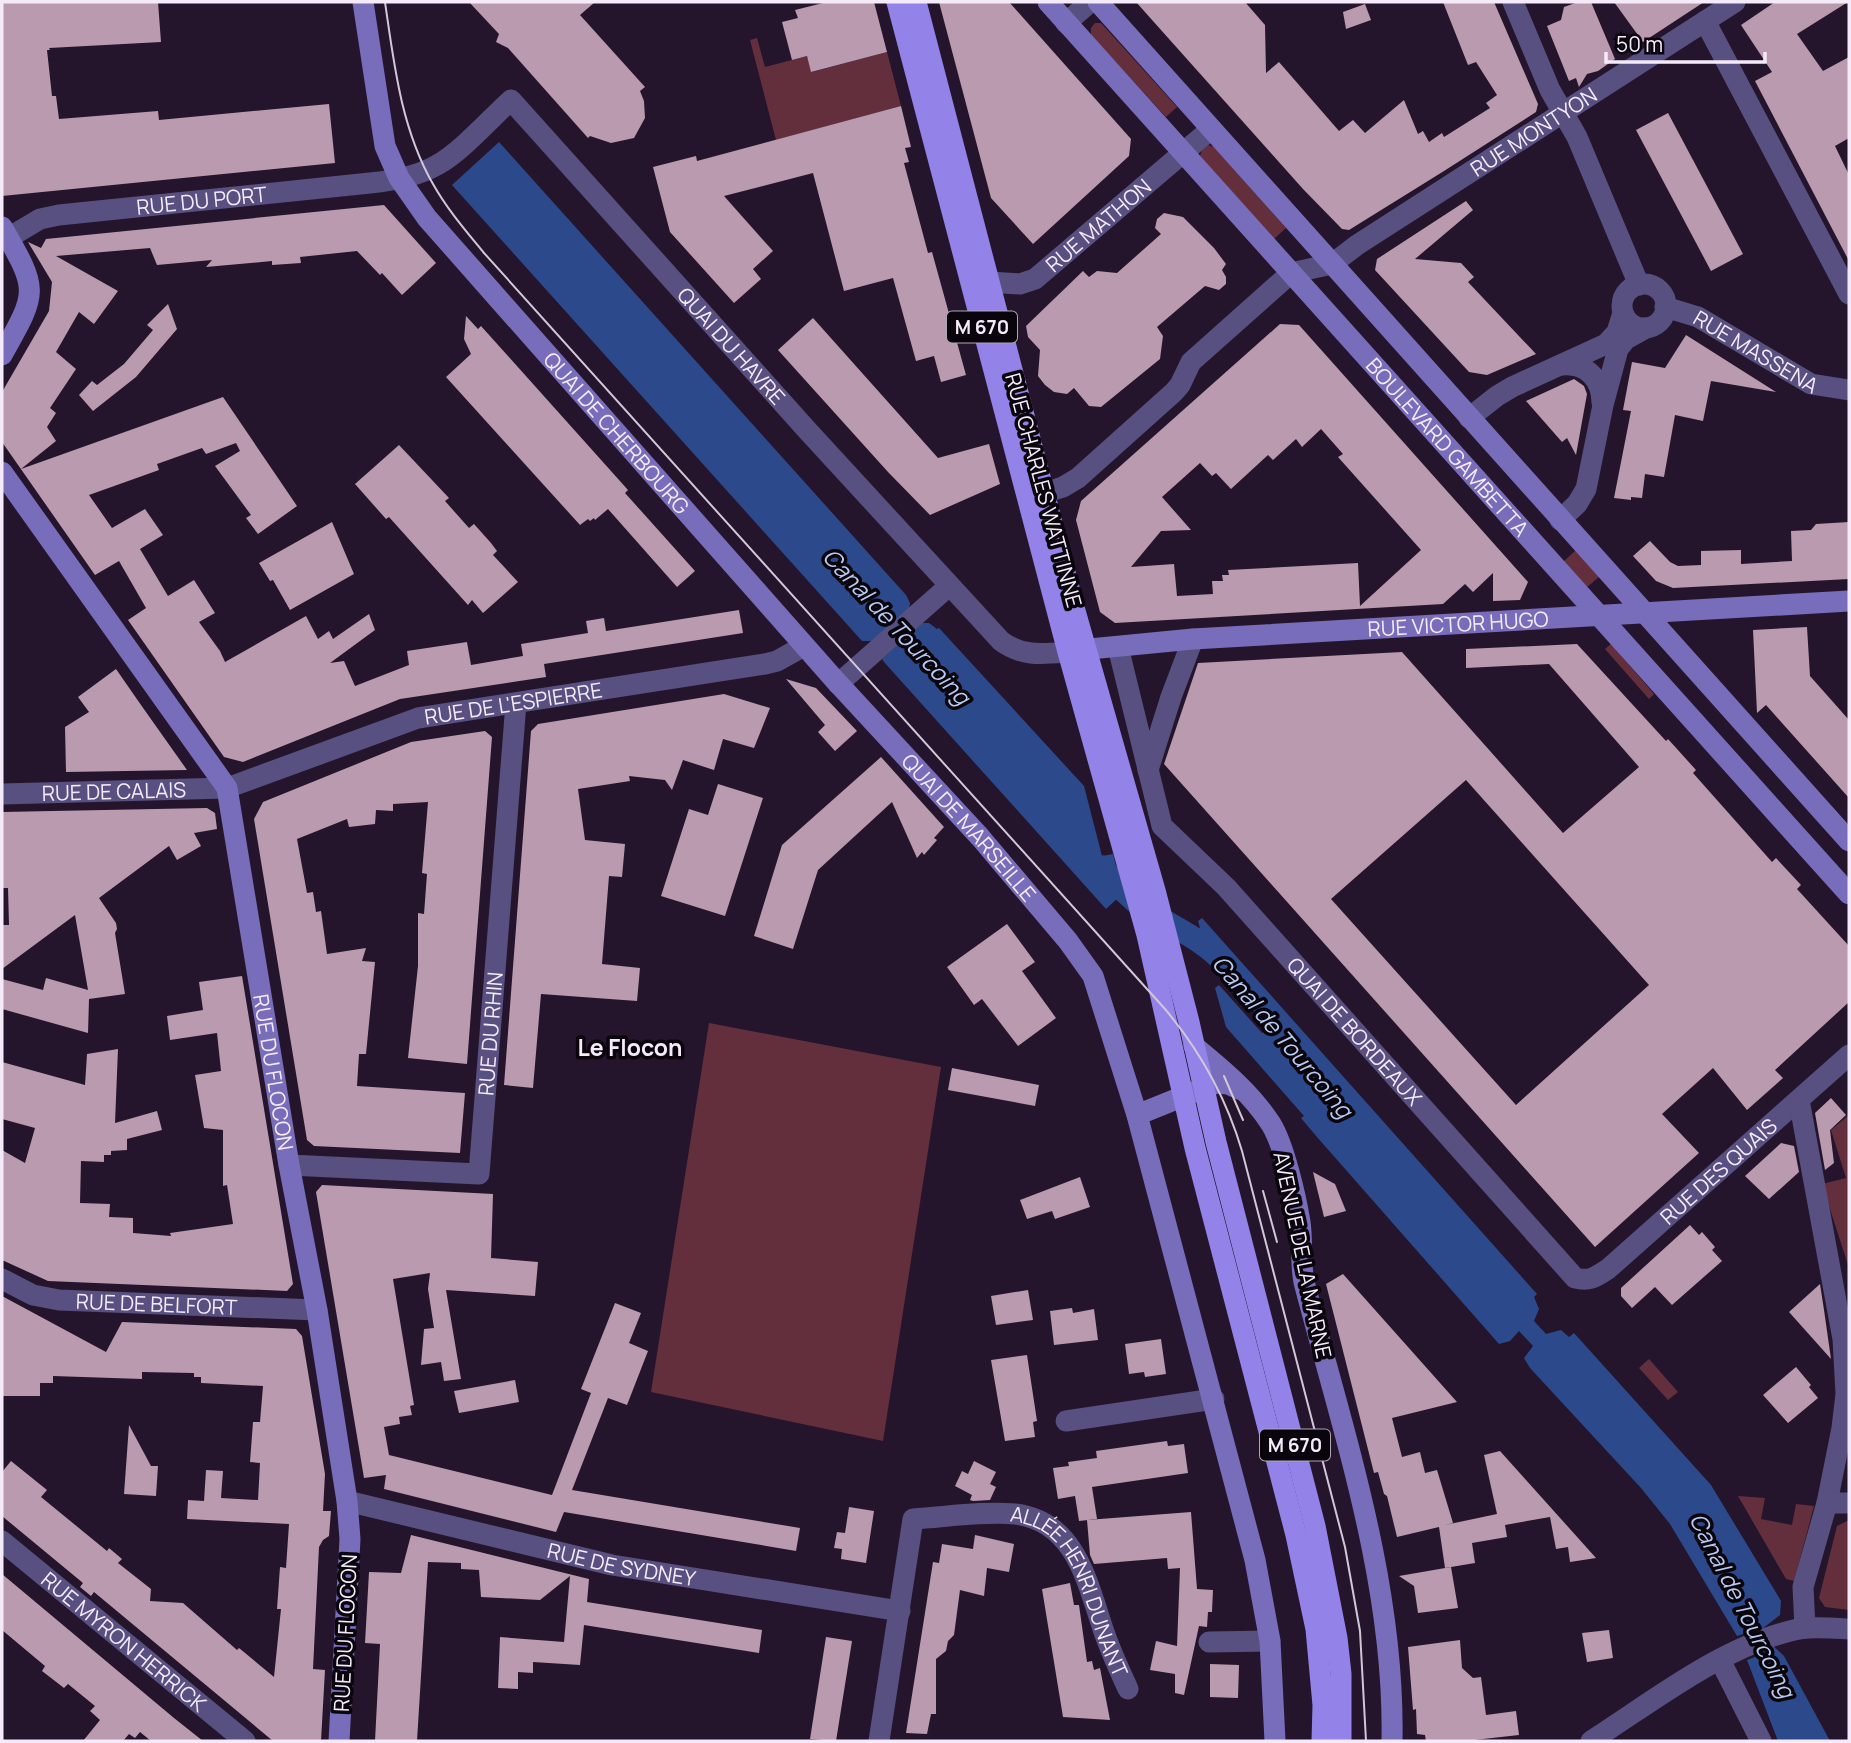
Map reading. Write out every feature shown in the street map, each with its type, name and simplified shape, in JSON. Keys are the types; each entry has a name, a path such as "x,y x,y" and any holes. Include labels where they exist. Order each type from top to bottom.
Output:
{"main road":[{"name":"QUAI DE CHERBOURG","path":"363,2 385,146 399,178 464,263 838,684"},
{"name":"RUE CHARLES WATTINNE","path":"897,2 1045,493 1077,651 1156,894 1195,1046"},
{"name":"RUE CHARLES WATTINNE","path":"916,2 980,282 1077,651 1147,935 1183,1096"},
{"name":"BOULEVARD GAMBETTA","path":"1048,2 1849,894"},
{"name":"BOULEVARD GAMBETTA","path":"1098,2 1849,841"},
{"path":"2,355 30,300 27,274 5,232"},
{"name":"RUE DU FLOCON","path":"2,472 227,788 289,1165 317,1310 347,1501 350,1539 339,1741"},
{"name":"RUE VICTOR HUGO","path":"1077,651 1193,639 1849,601"},
{"name":"QUAI DE MARSEILLE","path":"838,684 980,836 1093,976 1137,1115"},
{"name":"M 670","path":"1195,1046 1203,1088 1318,1537 1337,1638 1341,1674 1342,1741"},
{"name":"AVENUE DE LA MARNE","path":"1195,1046 1245,1091 1276,1134 1301,1227 1300,1265 1381,1590 1392,1693 1392,1741"},
{"path":"1245,1091 1223,1083 1203,1088 1137,1115 1255,1560 1270,1641 1275,1741"},
{"name":"M 670","path":"1183,1096 1269,1423 1308,1585 1320,1666 1322,1741"}],"street":[{"path":"1066,23 1090,2"},
{"path":"1514,2 1550,90 1577,137 1639,285"},
{"name":"RUE MONTYON","path":"1332,264 1357,245 1735,2"},
{"path":"1705,21 1849,294"},
{"name":"QUAI DU HAVRE","path":"399,178 441,163 511,100 949,586 1010,648 1039,654 1077,651"},
{"name":"RUE MATHON","path":"980,282 1020,284 1035,279 1212,130"},
{"name":"RUE DU PORT","path":"5,232 59,215 399,178"},
{"path":"1045,493 1071,482 1097,461 1174,392 1191,362 1291,273 1332,264"},
{"path":"1469,418 1504,391 1606,344 1617,332 1625,295 1639,285 1650,286 1659,291 1665,307 1661,320 1626,339 1618,349 1602,405 1586,489 1577,504 1560,520"},
{"name":"RUE MASSENA","path":"1665,307 1698,317 1811,384 1849,390"},
{"path":"1623,313 1631,324 1646,328"},
{"path":"1559,365 1576,364 1589,371 1601,385 1602,405"},
{"path":"838,684 949,586"},
{"path":"1148,770 1193,639"},
{"name":"RUE DE L'ESPIERRE","path":"227,788 429,716 765,664 804,646"},
{"name":"QUAI DE BORDEAUX","path":"1118,647 1162,826 1226,887 1569,1273 1582,1280"},
{"name":"RUE DU RHIN","path":"289,1165 479,1174 516,703"},
{"name":"RUE DE CALAIS","path":"2,794 227,788"},
{"name":"RUE DES QUAIS","path":"1582,1280 1595,1278 1608,1269 1849,1055"},
{"path":"1799,1100 1846,1368 1842,1428 1826,1503 1803,1587 1805,1628"},
{"name":"RUE DE BELFORT","path":"2,1279 33,1295 59,1300 317,1310"},
{"path":"1066,1421 1214,1399"},
{"name":"RUE DE SYDNEY","path":"347,1501 612,1566 900,1612"},
{"path":"1826,1503 1849,1503"},
{"name":"ALLÉE HENRI DUNANT","path":"900,1612 913,1519 1014,1514 1032,1517 1059,1533 1083,1567 1111,1653 1128,1689"},
{"name":"RUE MYRON HERRICK","path":"2,1541 245,1741"},
{"path":"879,1741 900,1612"},
{"path":"1591,1741 1720,1660 1773,1636 1805,1628 1849,1629"},
{"path":"1209,1642 1270,1641"},
{"path":"1720,1660 1761,1741"}],"shaded area":[{"path":"1095,23 1101,23 1177,107 1166,117 1091,35 1091,28"},
{"path":"757,38 765,67 807,56 812,72 887,52 901,106 776,140 750,40"},
{"path":"1208,145 1214,147 1286,228 1274,239 1200,156"},
{"path":"1576,550 1599,577 1586,588 1563,562"},
{"path":"1611,644 1654,694 1649,699 1605,649"},
{"path":"709,1023 941,1067 883,1441 651,1392"},
{"path":"1849,1115 1849,1268 1822,1184 1846,1178 1831,1130"},
{"path":"1649,1359 1678,1392 1668,1400 1639,1368"},
{"path":"1738,1496 1765,1498 1761,1519 1792,1525 1796,1504 1814,1506 1794,1581 1786,1579"},
{"path":"1849,1520 1849,1610 1825,1607 1819,1598 1837,1526"}],"water":[{"path":"499,142 906,595 910,603 909,609 872,641 862,641 452,185"},
{"path":"922,623 939,628 1084,786 1102,856 1113,854 1125,902 1120,896 1106,909 884,662 882,659"},
{"path":"1202,918 1537,1294 1534,1297 1539,1309 1534,1321 1546,1334 1561,1330 1569,1337 1574,1333 1711,1485 1781,1601 1780,1615 1762,1629 1769,1642 1784,1656 1830,1741 1778,1741 1747,1660 1755,1657 1753,1650 1756,1647 1749,1632 1737,1636 1670,1524 1641,1488 1530,1368 1524,1358 1533,1346 1519,1331 1510,1341 1499,1344 1317,1137 1301,1118 1304,1116 1226,1027 1215,988 1219,985 1262,1033 1269,1028 1209,961 1198,921"}],"building":[{"path":"2,2 158,2 161,42 47,50 52,96 56,96 59,119 158,111 159,120 329,104 335,163 2,196"},
{"path":"469,2 595,2 580,15 645,87 640,91 644,101 645,118 634,138 611,143 590,136 588,138 508,48 496,42 499,34"},
{"path":"827,2 874,2 887,52 811,72 807,56 792,60 782,22 798,18 795,10"},
{"path":"939,2 1009,2 1131,139 1129,156 1033,244 991,198"},
{"path":"1136,2 1245,2 1265,25 1266,73 1279,62 1339,131 1353,120 1365,133 1404,100 1418,134 1423,131 1429,142 1442,133 1444,137 1490,108 1486,103 1497,95 1476,62 1468,65 1443,2 1494,2 1538,104 1536,112 1349,230 1342,229"},
{"path":"1578,2 1591,2 1615,59 1598,71 1587,74 1579,87 1576,78 1569,81 1547,26 1561,20 1564,7"},
{"path":"1614,2 1704,2 1643,42"},
{"path":"1775,2 1848,2 1797,34 1823,71 1849,57 1849,138 1835,146 1849,175 1849,261 1755,81 1772,72 1741,25"},
{"path":"1365,4 1371,20 1346,29 1343,12"},
{"path":"901,106 911,147 905,148 909,162 904,163 928,253 932,252 966,375 941,382 934,356 916,361 893,278 844,291 813,173 724,196 773,251 753,269 761,279 734,303 670,232 653,167 696,156 697,161"},
{"path":"1668,113 1743,254 1711,271 1636,130"},
{"path":"1466,201 1473,210 1415,259 1461,263 1474,277 1468,282 1536,354 1487,375 1469,372 1375,270 1377,259"},
{"path":"384,205 436,263 402,295 357,251 300,257 301,263 272,265 272,261 206,267 212,260 157,265 150,248 56,256 118,291 94,324 79,312 56,352 76,369 50,408 56,413 47,427 56,441 21,469 223,397 297,506 258,534 246,518 251,515 215,466 240,451 236,443 206,454 202,448 157,464 159,470 89,495 112,528 145,509 163,535 140,549 168,596 194,580 215,613 199,622 225,662 306,616 318,639 329,631 333,639 369,614 375,630 330,663 344,661 355,686 409,665 407,651 467,642 471,665 523,656 521,644 588,633 586,621 604,618 606,631 739,610 743,633 544,664 546,677 400,699 243,762 224,757 128,620 146,608 119,561 95,575 2,442 2,392 49,311 52,282 28,242 41,248 46,239"},
{"path":"1164,213 1183,217 1214,248 1226,264 1222,270 1226,284 1219,290 1205,286 1157,327 1163,336 1160,359 1101,407 1089,406 1074,388 1067,394 1054,392 1038,376 1040,350 1028,337 1026,326 1083,271 1089,277 1097,271 1117,273 1161,234 1155,228 1157,219"},
{"path":"168,304 177,329 136,377 93,411 79,395 92,381 97,385 124,364 153,330 147,325"},
{"path":"466,316 478,329 481,326 628,490 625,493 695,571 677,587 608,509 595,520 588,519 580,525 446,377 471,354 464,339"},
{"path":"813,318 938,458 989,444 1000,484 930,515 778,350"},
{"path":"1280,324 1299,325 1528,582 1520,600 1493,601 1493,573 1473,592 1465,584 1443,604 1115,623 1100,612 1076,520 1081,501","holes":["1321,429 1343,454 1338,457 1421,550 1360,606 1358,563 1228,570 1229,575 1222,575 1223,581 1212,581 1213,594 1177,596 1174,564 1131,567 1161,531 1191,530 1162,497 1200,463 1212,476 1216,473 1231,489 1268,455 1273,460 1296,439 1302,447"]},
{"path":"1686,335 1776,392 1711,381 1703,421 1675,415 1664,477 1645,474 1642,498 1614,498 1631,411 1623,410 1632,362 1665,368"},
{"path":"1574,379 1584,386 1587,394 1576,455 1567,438 1562,442 1526,401"},
{"path":"399,445 449,498 445,501 469,528 474,524 491,543 497,551 493,555 518,582 483,613 472,600 468,605 389,517 386,519 355,484"},
{"path":"332,522 354,574 290,610 273,580 270,581 259,563"},
{"path":"1849,522 1849,579 1673,588 1656,581 1633,556 1650,541 1670,562 1678,566 1701,565 1701,551 1741,550 1741,564 1792,561 1791,531 1811,530 1816,524"},
{"path":"1807,627 1810,676 1849,720 1849,798 1766,705 1757,713 1753,630"},
{"path":"1577,644 1696,770 1693,773 1772,862 1776,858 1801,885 1797,889 1849,946 1849,1002 1775,1070 1783,1078 1747,1110 1713,1068 1662,1114 1699,1153 1595,1247 1164,764 1198,663 1402,652 1563,833 1639,767 1549,664 1466,668 1466,649","holes":["1466,780 1649,985 1516,1105 1331,899"]},
{"path":"116,669 187,770 66,772 65,727 89,712 78,697"},
{"path":"786,679 816,688 857,731 835,751 818,732 825,725"},
{"path":"724,694 770,708 754,748 723,739 714,770 683,760 672,790 665,780 629,776 630,781 578,789 585,840 625,844 622,877 609,876 602,964 640,968 637,1001 541,994 533,1088 504,1085 531,731 538,724"},
{"path":"485,731 492,737 467,1064 408,1058 418,966 418,913 424,914 427,874 422,873 428,802 393,804 393,811 376,810 375,824 349,827 347,819 297,839 307,893 313,892 316,912 321,911 327,954 366,948 362,961 375,962 366,1054 359,1054 357,1086 465,1093 460,1153 314,1146 307,1140 254,819 263,802 411,742"},
{"path":"881,757 944,827 934,838 937,840 924,855 922,852 917,858 892,802 818,870 793,949 754,936 782,845"},
{"path":"718,784 763,798 725,916 661,896 689,809 708,815"},
{"path":"207,808 215,813 217,829 194,833 201,846 177,860 169,846 99,898 116,923 115,933 125,994 89,999 88,1033 2,1009 2,979 43,990 46,978 88,990 75,915 2,969 2,925 9,925 8,888 2,888 2,812"},
{"path":"1007,924 1035,962 1022,971 1056,1018 1018,1046 982,999 974,1005 947,967"},
{"path":"242,976 293,1284 287,1291 48,1281 2,1260 2,1150 25,1163 35,1128 2,1119 2,1062 85,1085 87,1054 118,1049 115,1123 157,1111 162,1130 127,1139 127,1150 111,1151 111,1155 104,1155 104,1162 81,1161 80,1203 110,1204 109,1217 133,1218 133,1233 171,1236 170,1233 233,1224 227,1185 223,1186 223,1130 204,1128 195,1075 221,1071 217,1033 170,1040 167,1016 203,1010 199,982"},
{"path":"952,1068 1039,1085 1035,1106 948,1090"},
{"path":"1831,1098 1846,1115 1830,1130 1834,1163 1825,1170 1815,1113"},
{"path":"1781,1143 1794,1146 1799,1172 1769,1199 1745,1176"},
{"path":"1313,1172 1335,1184 1346,1211 1324,1217"},
{"path":"1080,1177 1090,1207 1055,1219 1052,1211 1027,1219 1020,1200"},
{"path":"322,1185 493,1194 491,1258 538,1262 535,1296 446,1290 461,1379 444,1381 441,1362 421,1365 424,1329 434,1328 428,1289 430,1273 393,1279 414,1405 410,1406 412,1415 399,1417 400,1424 384,1427 389,1455 552,1495 591,1393 581,1389 615,1303 641,1313 629,1343 648,1351 627,1405 608,1398 572,1490 800,1528 796,1551 564,1512 556,1532 384,1489 386,1475 364,1478 316,1192"},
{"path":"1690,1225 1699,1235 1702,1232 1715,1247 1712,1250 1722,1261 1672,1305 1655,1287 1632,1308 1621,1296 1621,1288"},
{"path":"1343,1274 1457,1402 1392,1418 1402,1457 1420,1452 1425,1473 1437,1470 1453,1523 1445,1525 1497,1514 1484,1455 1500,1451 1596,1558 1570,1562 1568,1547 1556,1549 1550,1517 1505,1525 1507,1537 1472,1543 1475,1563 1445,1568 1439,1527 1397,1537 1387,1496 1384,1494 1378,1472 1374,1473 1326,1284"},
{"path":"1820,1284 1824,1310 1831,1359 1789,1312"},
{"path":"1028,1290 1033,1320 996,1325 991,1296"},
{"path":"2,1296 106,1352 122,1322 296,1329 302,1336 325,1474 323,1511 331,1511 329,1536 319,1547 313,1669 325,1670 321,1741 273,1741 94,1592 91,1596 80,1587 83,1583 2,1516 2,1472 11,1461 47,1490 41,1497 107,1551 109,1548 122,1559 118,1563 151,1589 150,1601 183,1603 237,1650 239,1648 274,1677 281,1609 277,1609 280,1567 286,1568 289,1524 187,1519 188,1500 204,1501 206,1470 223,1471 221,1498 258,1500 260,1463 250,1462 253,1422 260,1422 263,1386 201,1383 201,1377 194,1377 194,1373 142,1372 142,1379 53,1376 53,1383 40,1383 40,1396 2,1396"},
{"path":"1072,1308 1073,1313 1094,1309 1098,1340 1054,1345 1050,1311"},
{"path":"1161,1339 1166,1374 1145,1377 1144,1372 1129,1374 1125,1344"},
{"path":"1027,1355 1037,1421 1033,1422 1035,1437 1005,1441 991,1360"},
{"path":"1796,1367 1818,1398 1788,1423 1763,1395"},
{"path":"515,1380 519,1402 459,1413 454,1391"},
{"path":"129,1425 151,1466 158,1466 156,1496 124,1494"},
{"path":"1167,1441 1168,1446 1184,1444 1188,1473 1092,1487 1097,1519 1079,1521 1075,1496 1058,1499 1053,1468 1069,1466 1068,1462 1097,1458 1096,1451"},
{"path":"974,1461 996,1472 990,1484 996,1487 990,1500 970,1500 972,1495 955,1486 962,1471 968,1474"},
{"path":"849,1507 874,1511 866,1563 841,1559 842,1549 834,1548 837,1532 845,1533"},
{"path":"1191,1512 1197,1589 1213,1590 1212,1612 1208,1612 1207,1627 1199,1626 1184,1695 1175,1693 1175,1674 1150,1670 1156,1641 1177,1646 1180,1568 1168,1569 1167,1558 1094,1564 1090,1555 1087,1520"},
{"path":"411,1535 589,1579 587,1602 762,1630 759,1653 584,1625 580,1665 533,1662 533,1673 518,1672 518,1689 498,1688 500,1637 564,1642 570,1576 540,1600 481,1597 479,1570 461,1569 461,1563 428,1562 417,1741 375,1741 380,1644 365,1643 369,1572 401,1573"},
{"path":"975,1535 1014,1544 1009,1572 987,1568 984,1596 960,1590 954,1635 948,1641 946,1651 936,1659 936,1714 931,1714 927,1734 906,1733 933,1562 939,1563 942,1544 973,1549"},
{"path":"1451,1567 1458,1608 1418,1613 1414,1586 1399,1576"},
{"path":"2,1574 203,1741 151,1741 140,1732 135,1738 129,1734 123,1741 83,1741 100,1720 90,1711 95,1706 68,1684 64,1688 42,1671 45,1666 2,1630"},
{"path":"1070,1583 1074,1605 1079,1605 1087,1662 1092,1661 1094,1670 1100,1668 1110,1720 1063,1717 1042,1589"},
{"path":"1609,1630 1613,1658 1587,1662 1582,1633"},
{"path":"826,1637 852,1641 836,1741 810,1739"},
{"path":"1460,1640 1462,1668 1473,1678 1481,1677 1486,1715 1516,1711 1519,1735 1465,1741 1426,1741 1425,1735 1417,1734 1408,1647"},
{"path":"1210,1664 1239,1665 1238,1698 1210,1697"}],"waterway":[{"name":"Canal de Tourcoing","path":"1102,867 1122,890 1139,904 1197,940 1225,964"}],"tram line":[{"path":"385,2 400,95 413,141 433,184 457,220 1165,1009 1211,1076 1242,1151 1345,1547 1360,1631 1366,1741"},
{"path":"1224,1076 1243,1120"},
{"path":"1263,1191 1277,1242"}],"district":[{"name":"Le Flocon","path":"630,1047"}]}
